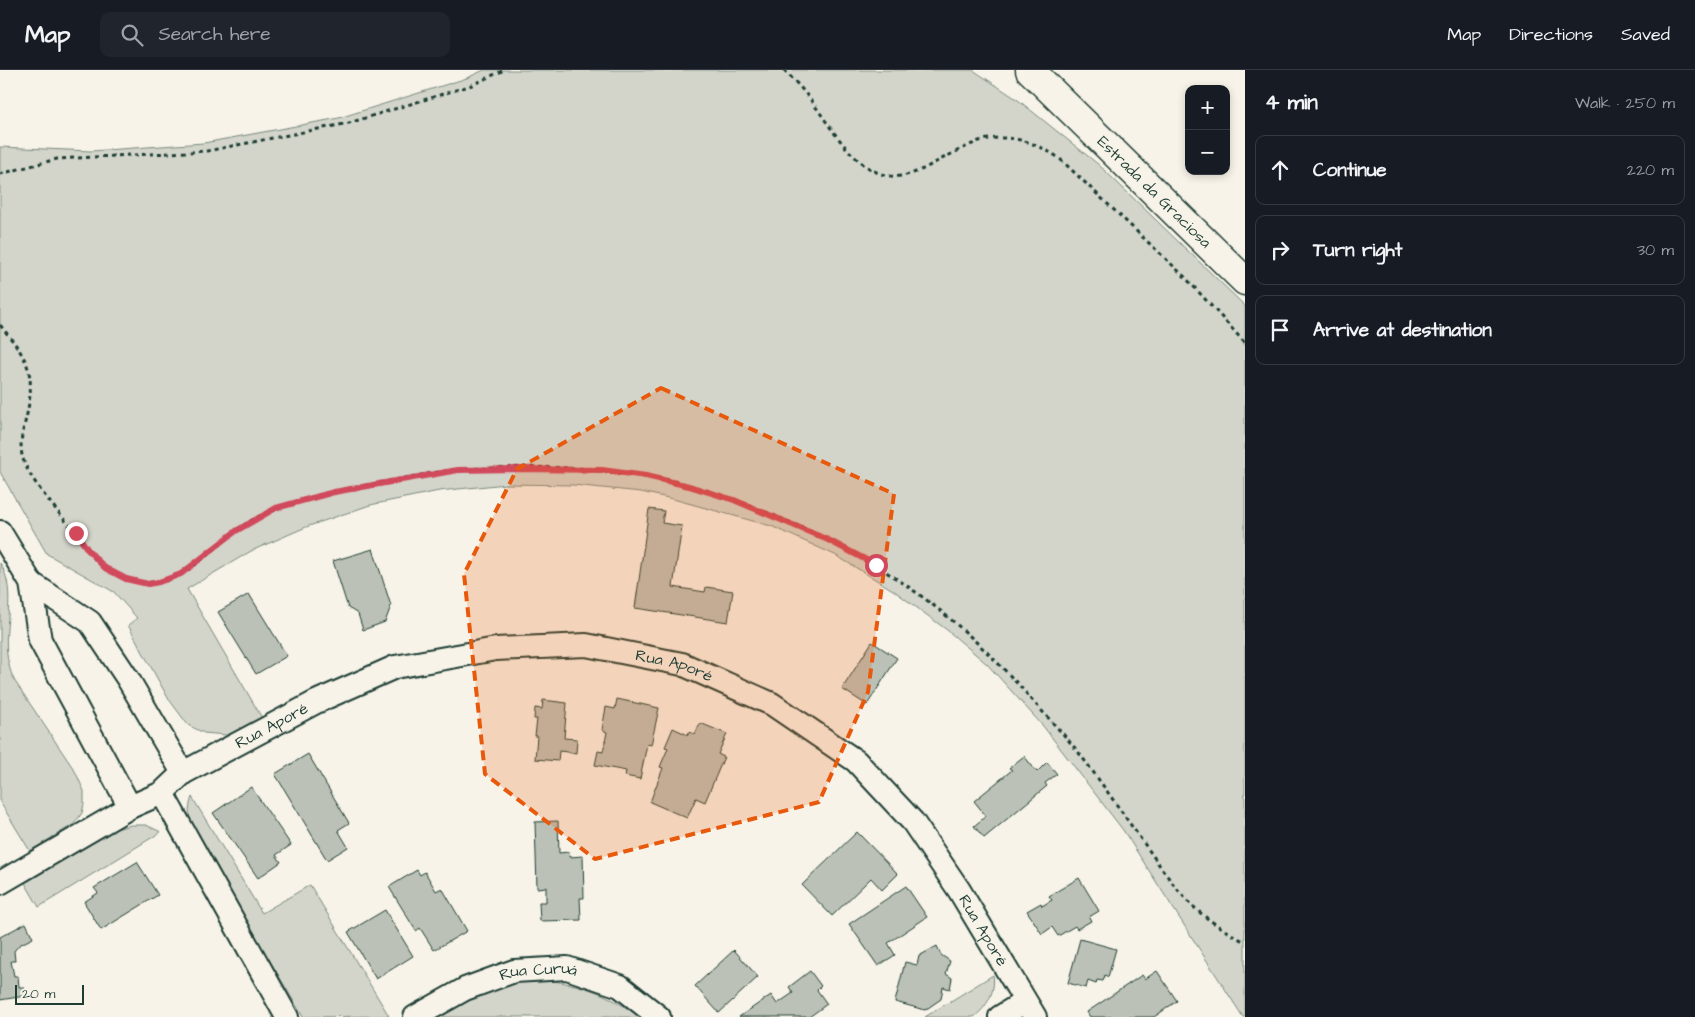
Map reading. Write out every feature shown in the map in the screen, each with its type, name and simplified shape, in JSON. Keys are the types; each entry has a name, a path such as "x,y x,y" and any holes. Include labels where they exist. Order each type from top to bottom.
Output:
{"main road":[{"name":"Estrada da Graciosa","path":"1016,70 1062,102"},
{"name":"Estrada da Graciosa","path":"1030,70 1245,281"}],"street":[{"path":"0,532 31,583 40,640 130,807"},
{"path":"31,583 90,622 128,679 183,773"},
{"name":"Rua Aporé","path":"0,883 130,807 162,793 183,773 316,702 396,667 496,649 586,645 682,664 772,704 856,761 913,822 959,890 1029,1010"},
{"path":"162,793 287,1017"},
{"name":"Rua Curuá","path":"415,1017 465,989 514,970 567,968 620,986 659,1017"},
{"path":"1000,1017 1029,1010"}],"path":[{"path":"0,174 57,160 207,151 349,123 472,85 504,70"},
{"path":"784,70 858,159 870,169 885,175 909,175 972,144 990,138 1020,140 1041,146 1059,158 1185,277 1245,343"},
{"path":"0,326 22,352 30,378 30,394 21,443 26,466 50,502 88,550 105,568 136,582 148,584 181,574 236,531 276,508 356,487 458,470 602,470 646,476 689,486 734,500 828,540 876,565 918,592 992,655 1076,750 1171,881 1197,910 1245,942"}],"highlighted area":[{"path":"661,388 894,494 868,692 819,802 595,859 485,774 464,574 517,469"}],"shaded area":[{"path":"484,70 973,70 1018,100 1099,165 1245,306 1245,1017 1243,1017 1123,830 1043,726 987,664 947,630 893,590 835,555 771,526 641,492 573,485 506,484 439,491 370,505 306,527 251,551 187,589 262,718 241,730 226,735 204,733 188,725 168,698 128,625 137,618 114,592 47,554 0,472 0,147 91,151 204,143 339,118 467,78"},
{"path":"0,563 8,587 6,640 9,667 14,680 75,771 84,791 82,813 74,824 30,851 0,802"},
{"path":"192,797 262,913 310,885 389,1016 303,1017 193,830 189,814"},
{"path":"131,825 146,825 161,832 39,907 25,883 116,829"},
{"path":"993,975 994,981 990,998 974,1017 925,1017"},
{"path":"544,980 571,984 594,991 639,1017 434,1017 460,1002 500,986"}],"building":[{"path":"649,509 664,511 662,523 682,526 673,587 705,592 706,587 733,591 728,622 635,608"},
{"path":"373,549 391,606 385,622 363,630 358,614 348,608 333,561"},
{"path":"249,594 287,656 256,674 218,612"},
{"path":"872,642 897,658 867,705 842,689"},
{"path":"617,699 659,708 651,745 647,744 640,779 625,776 626,771 595,765 598,751 603,752 607,732 602,730 606,707 615,709"},
{"path":"543,700 567,703 564,738 577,739 576,753 559,751 558,761 535,759 537,719 534,719 535,708 542,709"},
{"path":"700,723 727,734 718,754 724,757 705,802 696,798 687,818 650,802 663,768 660,767 668,748 665,747 673,728 688,735 689,732 695,734"},
{"path":"308,754 349,823 338,830 348,847 327,860 275,774"},
{"path":"1024,756 1037,772 1047,762 1057,774 1045,783 1047,786 984,838 974,826 986,816 974,801 1012,770 1009,768"},
{"path":"251,787 291,845 276,855 281,862 258,878 213,813"},
{"path":"558,821 559,853 569,852 570,857 583,856 584,898 580,898 581,920 540,921 539,902 546,902 546,887 537,888 535,822"},
{"path":"857,832 898,874 882,890 871,878 832,916 802,885"},
{"path":"137,862 158,895 101,930 84,902 98,893 94,888"},
{"path":"417,870 420,875 425,872 436,891 442,888 467,931 434,950 420,928 416,931 389,887"},
{"path":"1079,878 1099,911 1089,917 1091,921 1077,929 1075,926 1058,936 1052,927 1042,934 1027,911 1041,903 1042,906 1052,900 1049,896"},
{"path":"906,886 927,917 888,943 895,955 878,966 849,924"},
{"path":"385,910 413,956 376,979 348,932"},
{"path":"26,923 33,938 19,945 14,951 15,961 11,961 14,976 18,976 19,987 24,987 25,996 0,1000 0,937"},
{"path":"1080,939 1116,949 1108,977 1105,975 1103,981 1097,980 1096,984 1088,981 1086,988 1068,983"},
{"path":"937,946 941,955 950,961 946,974 952,978 950,989 943,987 941,999 925,1010 895,1002 905,962 917,965 919,956"},
{"path":"734,950 758,977 719,1013 695,986"},
{"path":"810,971 821,986 817,990 827,1004 809,1017 739,1017 771,995 777,1004 793,993 789,987"},
{"path":"1157,971 1177,1001 1154,1017 1090,1017 1087,1012 1142,975 1145,979"}],"route":[{"path":"76,533 88,550 105,568 126,579 148,584 170,579 181,574 236,531 276,508 334,492 458,470 602,470 646,476 689,486 734,500 828,540 876,565"}]}
